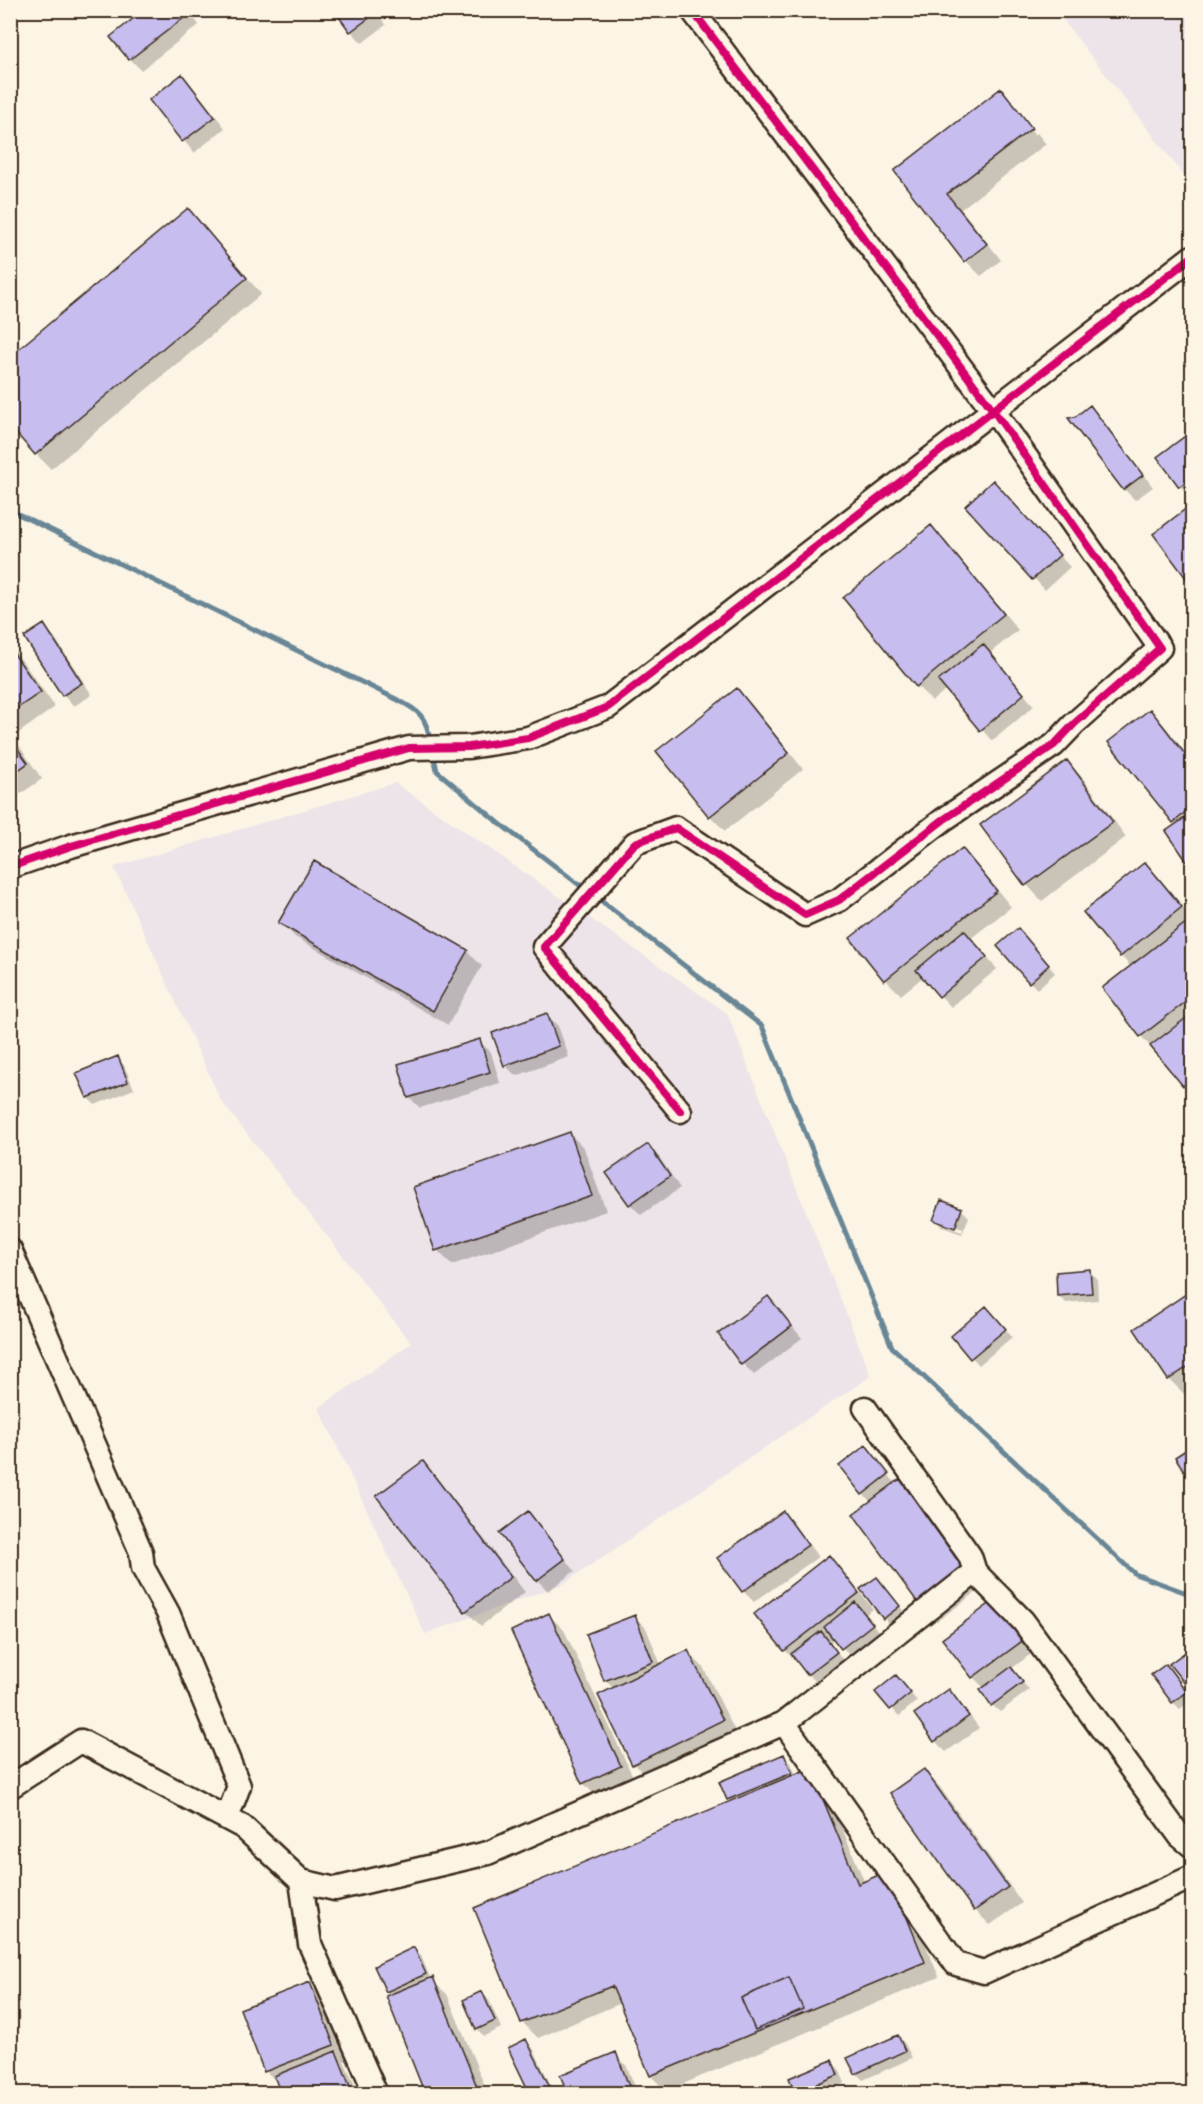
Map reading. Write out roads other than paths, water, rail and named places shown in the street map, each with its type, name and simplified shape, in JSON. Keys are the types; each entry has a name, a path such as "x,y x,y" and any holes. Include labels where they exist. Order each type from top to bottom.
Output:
{"street":[{"path":"680,1111 544,946 635,843 676,828 806,915 839,900 943,820 1054,745 1075,723 1160,648 993,410 692,10"},
{"path":"10,867 71,846 409,748 469,747 528,738 608,707 1192,257"},
{"path":"10,1250 141,1552 143,1569 168,1613 239,1786 228,1818"},
{"path":"865,1408 970,1556 975,1572 1023,1621 1180,1836 1192,1846"},
{"path":"10,1787 81,1741 243,1827 301,1881 335,1889 488,1853 784,1723 975,1572"},
{"path":"784,1723 957,1964 984,1972 1192,1877"},
{"path":"301,1881 310,1944 376,2094"}],"waterway":[{"path":"10,510 404,703 421,715 427,726 431,743"},
{"path":"433,752 437,771 499,823 586,890"},
{"path":"596,897 762,1026 892,1347 1135,1574 1192,1595"}]}
